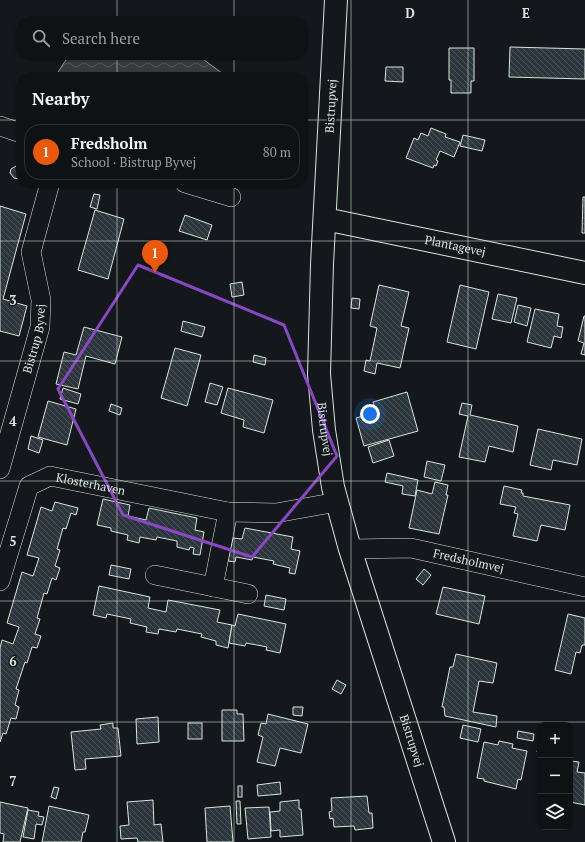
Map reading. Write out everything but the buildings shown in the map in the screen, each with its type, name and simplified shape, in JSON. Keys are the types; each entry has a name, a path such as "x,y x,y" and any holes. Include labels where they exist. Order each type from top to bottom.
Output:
{"main road":[{"name":"Bistrupvej","path":"336,0 322,264 319,374 324,430 337,502 350,549 444,842"},
{"name":"Plantagevej","path":"325,219 585,273"}],"street":[{"path":"0,126 16,131"},
{"name":"Bistrup Byvej","path":"0,469 40,327 41,300 31,252 49,188"},
{"path":"201,188 231,197"},
{"name":"Klosterhaven","path":"0,581 29,486 50,476 228,512 276,513 337,502"},
{"path":"213,587 228,512"},
{"name":"Fredsholmvej","path":"350,549 411,548 585,587"},
{"path":"155,575 248,594"}],"highlighted area":[{"path":"138,265 284,325 337,456 252,557 123,515 58,389"}],"water":[{"path":"66,60 204,60 220,72 58,72"}],"place":[{"name":"Fredsholm","path":"155,273"}]}
